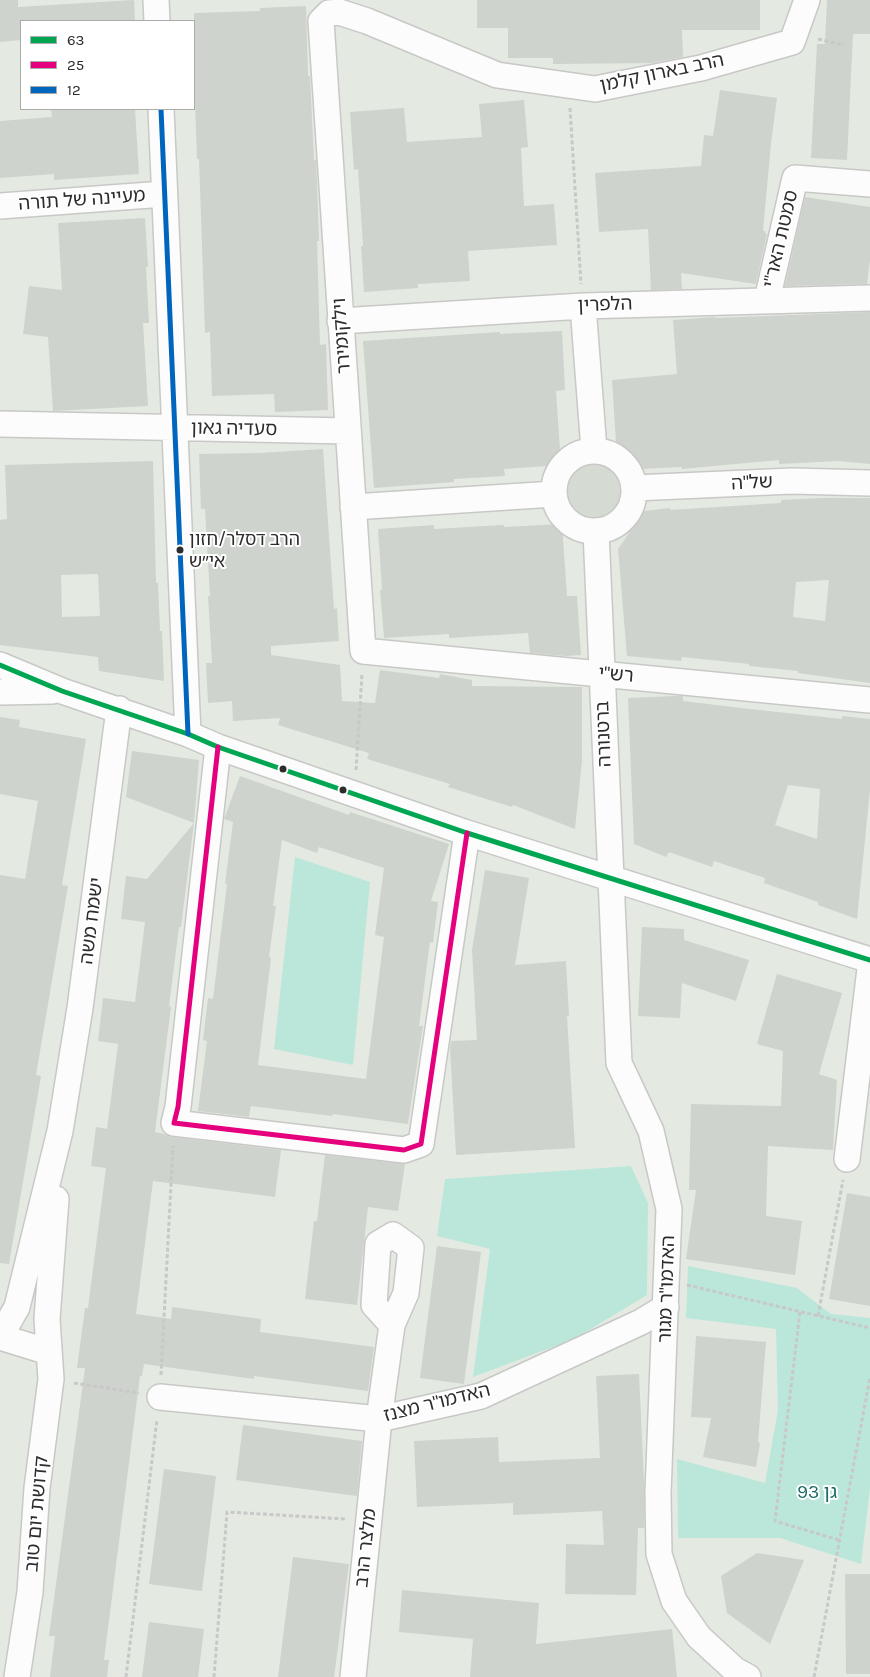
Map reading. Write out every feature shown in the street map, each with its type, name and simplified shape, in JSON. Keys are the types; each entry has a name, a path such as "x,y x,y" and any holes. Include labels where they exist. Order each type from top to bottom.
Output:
{"street":[{"path":"156,0 156,20"},
{"name":"הרב בארון קלמן","path":"321,21 329,13 339,12 367,21 497,75 595,88 701,68 792,42 807,0"},
{"name":"וילקומירר","path":"321,21 363,651"},
{"path":"160,110 188,734"},
{"name":"סמטת האר\"י","path":"767,300 795,178 870,184"},
{"name":"מעיינה של תורה","path":"0,206 164,194"},
{"path":"582,295 594,450"},
{"name":"הלפרין","path":"340,321 582,295 767,300 870,298"},
{"name":"סעדיה גאון","path":"0,424 348,431"},
{"path":"594,450 606,452 617,457 632,476 634,488 633,501 628,513 620,522 608,529 596,531 583,530 572,525 557,506 554,494 555,481 561,469 570,459 581,453 594,450"},
{"name":"של\"ה","path":"634,488 792,481 870,483"},
{"path":"354,507 554,494"},
{"name":"ברטנורה","path":"596,531 610,877"},
{"name":"רש\"י","path":"363,651 870,700"},
{"path":"0,665 62,691 467,833 870,960"},
{"path":"0,692 62,691"},
{"name":"ישמח משה","path":"0,1337 17,1307 60,1131 80,1008 119,710"},
{"path":"218,747 178,1107 174,1123 404,1150 421,1144 467,833"},
{"name":"האדמו\"ר מגור","path":"610,877 619,1063 651,1131 669,1209 658,1493 659,1554 674,1601 699,1637 735,1670 748,1677"},
{"path":"847,1159 870,969"},
{"name":"ישמח משה","path":"49,1352 47,1319 60,1131"},
{"name":"האדמו\"ר מצנז","path":"160,1397 380,1419 481,1396 642,1322 666,1307"},
{"name":"מלצר הרב","path":"353,1677 380,1419 392,1325"},
{"path":"0,1337 49,1352"},
{"name":"קדושת יום טוב","path":"17,1677 30,1592 38,1488 51,1379 49,1352"}],"path":[{"path":"568,85 582,295"},
{"path":"355,794 363,651"},
{"path":"126,1677 160,1397 174,1123"},
{"path":"818,1316 847,1159"},
{"path":"667,1280 870,1328"},
{"path":"800,1312 775,1521 839,1540"},
{"path":"814,1677 870,1377"},
{"path":"51,1379 160,1397"},
{"path":"214,1677 226,1512 369,1520"}],"green space":[{"path":"295,857 370,882 353,1065 274,1049"},
{"path":"631,1166 648,1203 647,1295 574,1339 473,1377 490,1249 437,1236 445,1179"},
{"name":"גן 93","path":"688,1266 797,1288 831,1314 870,1318 870,1488 861,1564 780,1538 678,1538 677,1459 765,1483 778,1410 776,1329 686,1318"}],"shaded area":[{"path":"595,458 607,461 618,468 625,479 628,491 625,503 618,514 607,521 595,524 583,521 572,514 565,503 562,491 565,479 572,468 583,461"}],"building":[{"path":"0,0 18,0 18,7 134,0 135,20 20,20 20,40 0,42"},
{"path":"477,0 760,0 760,30 682,30 683,57 652,63 553,64 553,58 508,58 508,28 477,28"},
{"path":"827,0 870,0 870,34 853,34 847,160 811,158 817,44 825,44"},
{"path":"306,6 308,76 310,76 317,183 320,345 326,344 328,410 275,412 274,394 212,396 210,332 205,333 199,159 197,159 195,102 194,13 260,11 260,8"},
{"path":"720,90 777,98 763,231 767,234 756,284 681,273 682,289 651,290 648,229 599,232 595,173 701,166 704,135 713,136"},
{"path":"524,100 528,147 521,148 524,206 554,204 557,245 468,251 470,281 418,284 418,288 364,292 358,169 354,170 350,112 404,108 407,142 482,137 479,104"},
{"path":"51,110 135,110 139,174 54,180 54,174 0,178 0,121 52,117"},
{"path":"805,197 870,207 870,260 867,284 785,286"},
{"path":"145,218 149,323 143,323 148,406 53,411 48,337 23,334 29,286 62,290 58,223"},
{"path":"870,312 870,464 839,461 779,464 779,460 682,469 681,467 640,469 616,443 612,380 677,374 673,320"},
{"path":"562,331 565,390 556,391 561,465 504,469 505,476 454,479 454,482 374,488 363,341 500,332 500,334"},
{"path":"323,449 334,609 337,608 339,641 271,646 271,655 340,665 342,701 375,703 380,670 439,678 440,674 472,680 472,686 582,687 582,761 575,829 513,805 512,807 448,787 450,784 367,759 369,753 278,725 280,718 233,721 232,701 208,703 206,663 212,663 208,596 210,596 205,509 201,509 199,454"},
{"path":"153,461 156,583 158,583 160,631 162,631 164,681 99,671 98,657 0,645 0,520 7,519 5,465","holes":["98,574 100,616 62,617 61,575"]},
{"path":"870,498 870,683 798,673 798,671 749,666 749,664 682,657 681,661 627,656 618,549 644,511 781,503 781,500","holes":["829,580 825,621 793,617 796,582"]},
{"path":"562,524 567,596 577,596 581,655 566,656 530,653 528,633 449,638 449,634 384,638 378,529 434,525 434,529"},
{"path":"683,696 683,701 842,719 842,716 870,719 870,790 857,919 818,905 818,902 764,883 765,878 714,861 712,867 669,852 666,857 634,844 628,698","holes":["788,785 820,789 817,839 775,825"]},
{"path":"0,717 20,720 19,727 86,739 62,885 68,886 36,1075 41,1076 9,1264 0,1263 0,875 25,879 38,801 0,794"},
{"path":"132,751 199,760 194,823 126,797"},
{"path":"240,776 349,815 350,812 449,844 431,901 438,902 433,943 430,942 419,1026 423,1026 408,1124 251,1106 249,1117 198,1111 207,1041 203,1040 208,998 213,999 233,822 224,819","holes":["282,840 317,853 319,847 384,868 375,935 384,937 366,1079 258,1065 276,906 273,906"]},
{"path":"194,823 169,1006 171,1007 155,1132 172,1137 281,1150 275,1197 153,1181 136,1314 171,1319 172,1307 261,1319 260,1332 374,1347 368,1391 254,1376 254,1379 144,1364 142,1376 140,1376 104,1660 109,1660 107,1677 50,1677 55,1636 49,1636 85,1368 77,1368 85,1308 88,1308 106,1168 91,1166 96,1127 107,1129 118,1044 98,1041 103,998 135,1002 145,922 121,919 126,876 147,879"},
{"path":"485,870 529,878 515,965 566,961 569,1016 567,1016 575,1148 456,1155 450,1048 451,1041 477,1040 472,950"},
{"path":"642,927 684,929 684,940 749,960 736,1001 682,983 680,1018 638,1016"},
{"path":"777,974 842,993 819,1074 837,1080 833,1150 768,1146 766,1216 802,1221 795,1275 686,1259 696,1190 689,1190 691,1104 781,1106 783,1051 757,1044"},
{"path":"325,1155 405,1164 398,1211 368,1207 357,1305 305,1299 314,1221 317,1221"},
{"path":"847,1193 870,1197 870,1306 829,1299"},
{"path":"437,1246 481,1252 464,1384 420,1378"},
{"path":"696,1336 766,1342 758,1442 760,1443 756,1467 703,1457 711,1418 691,1417"},
{"path":"639,1374 644,1528 638,1528 636,1595 565,1594 566,1544 604,1545 602,1511 513,1515 513,1503 417,1507 414,1441 498,1437 499,1462 600,1458 596,1376"},
{"path":"243,1425 362,1441 357,1496 236,1480"},
{"path":"164,1469 216,1476 202,1591 149,1584"},
{"path":"757,1553 804,1560 770,1644 727,1613 721,1576"},
{"path":"293,1557 349,1564 334,1677 278,1677"},
{"path":"845,1574 870,1574 870,1674 846,1674"},
{"path":"402,1590 539,1603 536,1644 672,1629 677,1677 470,1677 473,1639 399,1632"},
{"path":"149,1622 204,1629 198,1677 142,1677"}],"transit line":[{"name":"12","path":"161,110 188,734"},
{"name":"63","path":"0,665 62,691 467,833 870,960"},
{"name":"25","path":"218,747 178,1107 174,1123 404,1150 421,1144 467,833"}],"place":[{"name":"הרב דסלר/חזון אי״ש","path":"180,550"}]}
